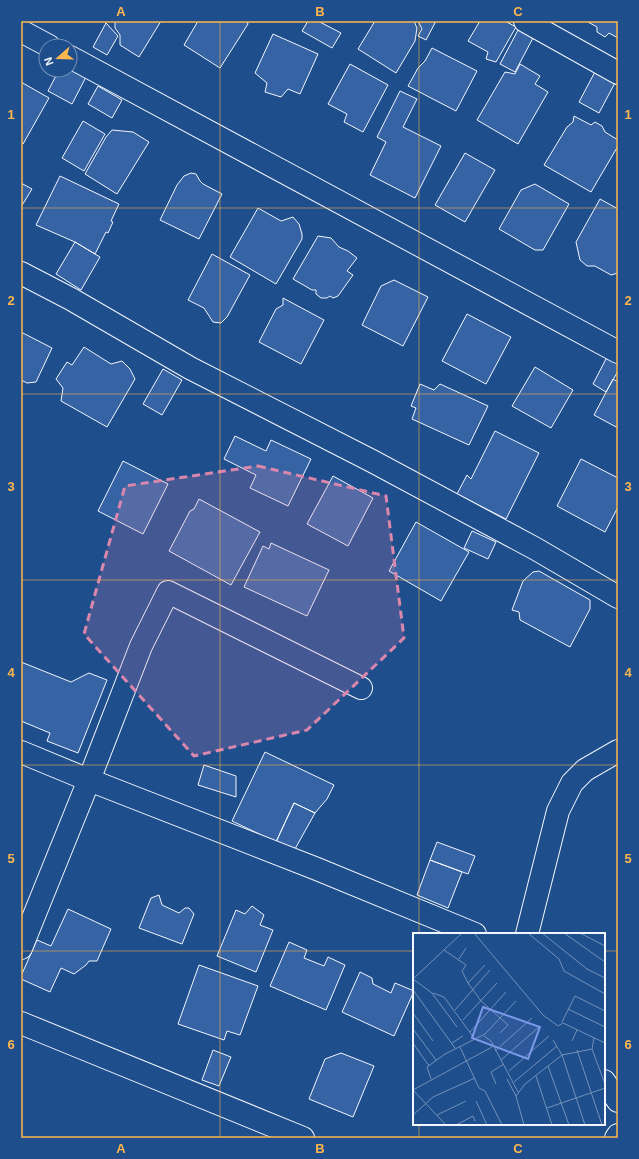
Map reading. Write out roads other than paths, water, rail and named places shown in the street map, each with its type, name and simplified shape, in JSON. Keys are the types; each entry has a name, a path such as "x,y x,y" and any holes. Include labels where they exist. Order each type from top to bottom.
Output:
{"street":[{"path":"525,21 618,73"},
{"path":"21,31 38,40"},
{"path":"78,61 618,352"},
{"path":"21,273 72,299 190,368 372,461 536,549 618,597"},
{"path":"21,948 141,646 168,592 361,688"},
{"path":"527,933 558,811 572,783 585,770 618,751"},
{"path":"21,752 317,869 473,933"},
{"path":"21,1023 303,1138"},
{"path":"605,1082 618,1101"}]}
